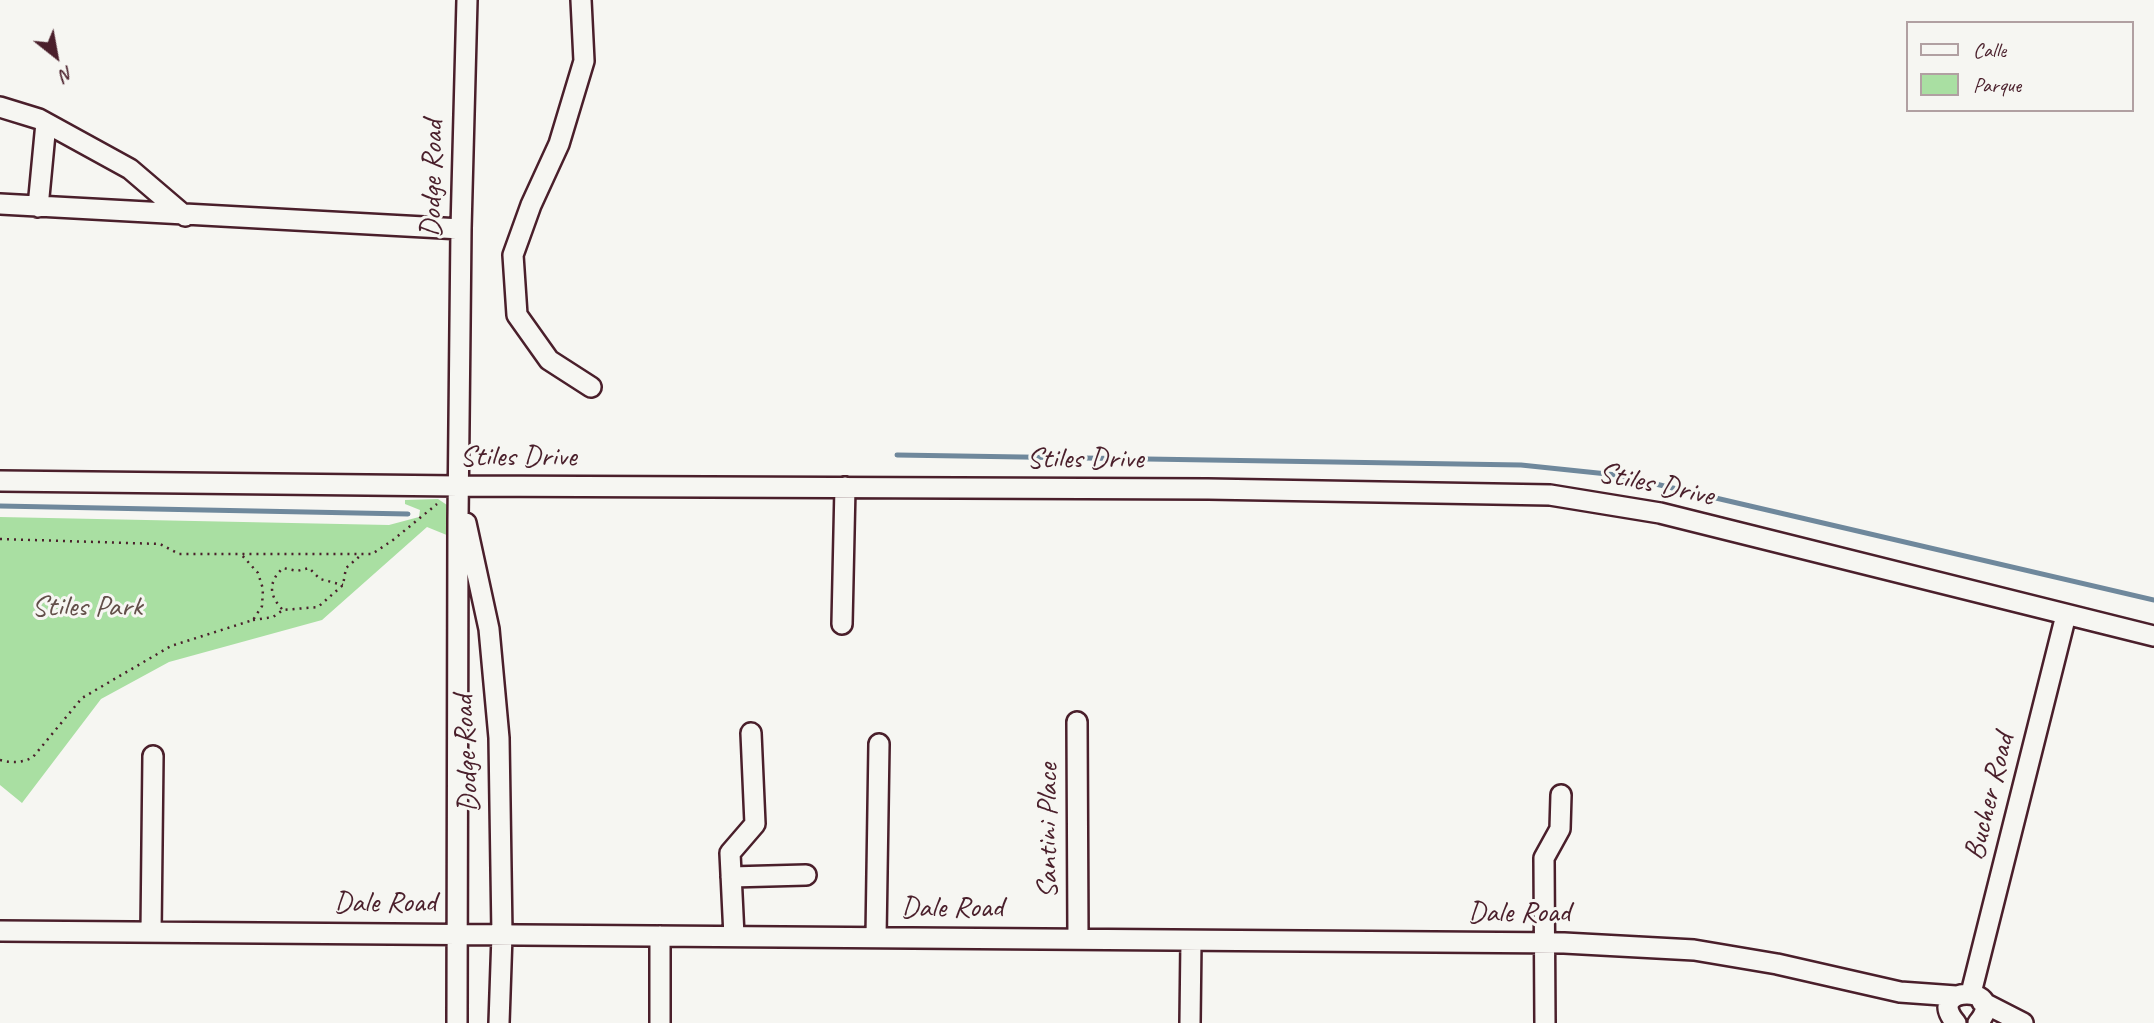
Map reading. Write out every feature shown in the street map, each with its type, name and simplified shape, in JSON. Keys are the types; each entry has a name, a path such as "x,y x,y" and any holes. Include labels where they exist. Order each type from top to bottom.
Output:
{"street":[{"name":"Dodge Road","path":"457,1023 458,486 467,0"},
{"path":"582,0 584,61 559,144 531,205 513,255 517,315 549,360 591,387"},
{"path":"0,107 46,123 130,169 185,216"},
{"path":"37,207 46,123"},
{"path":"0,204 461,229"},
{"name":"Stiles Drive","path":"0,481 1208,489 1550,495 1660,513 2154,636"},
{"name":"Dodge Road","path":"458,486 489,629 499,738 502,935 499,1023"},
{"path":"842,624 845,487"},
{"name":"Bucher Road","path":"1970,997 2066,615"},
{"name":"Santini Place","path":"1077,723 1078,939"},
{"path":"734,936 730,853 755,824 751,733"},
{"path":"876,937 879,744"},
{"path":"151,932 153,756"},
{"path":"1545,1023 1544,858 1560,829 1561,795"},
{"path":"731,877 806,875"},
{"name":"Dale Road","path":"0,931 1544,943 1694,950 1777,964 1900,992 1970,997 2023,1023"},
{"path":"660,936 660,1023"},
{"path":"1190,1023 1191,941"},
{"name":"Dale Road","path":"1900,992 1953,1019"},
{"path":"1953,1019 1950,1004 1970,997 1984,1013 1979,1023"}],"path":[{"path":"0,540 160,544 179,554 372,554 458,486"},
{"path":"240,554 258,573 263,589 262,606 253,620"},
{"path":"0,760 17,762 33,757 82,698 171,646 253,620 272,617 283,610 318,607 343,585 346,568 362,554"},
{"path":"283,610 272,599 271,587 275,575 283,568 297,571 309,568 320,579 343,585"}],"green space":[{"name":"Stiles Park","path":"438,499 450,507 454,538 427,527 322,620 169,662 101,699 22,803 0,785 0,517 389,525 419,517 420,510 405,504 405,500"}],"waterway":[{"path":"897,455 1521,465 1617,475 2154,600"},
{"path":"0,506 408,514"}]}
